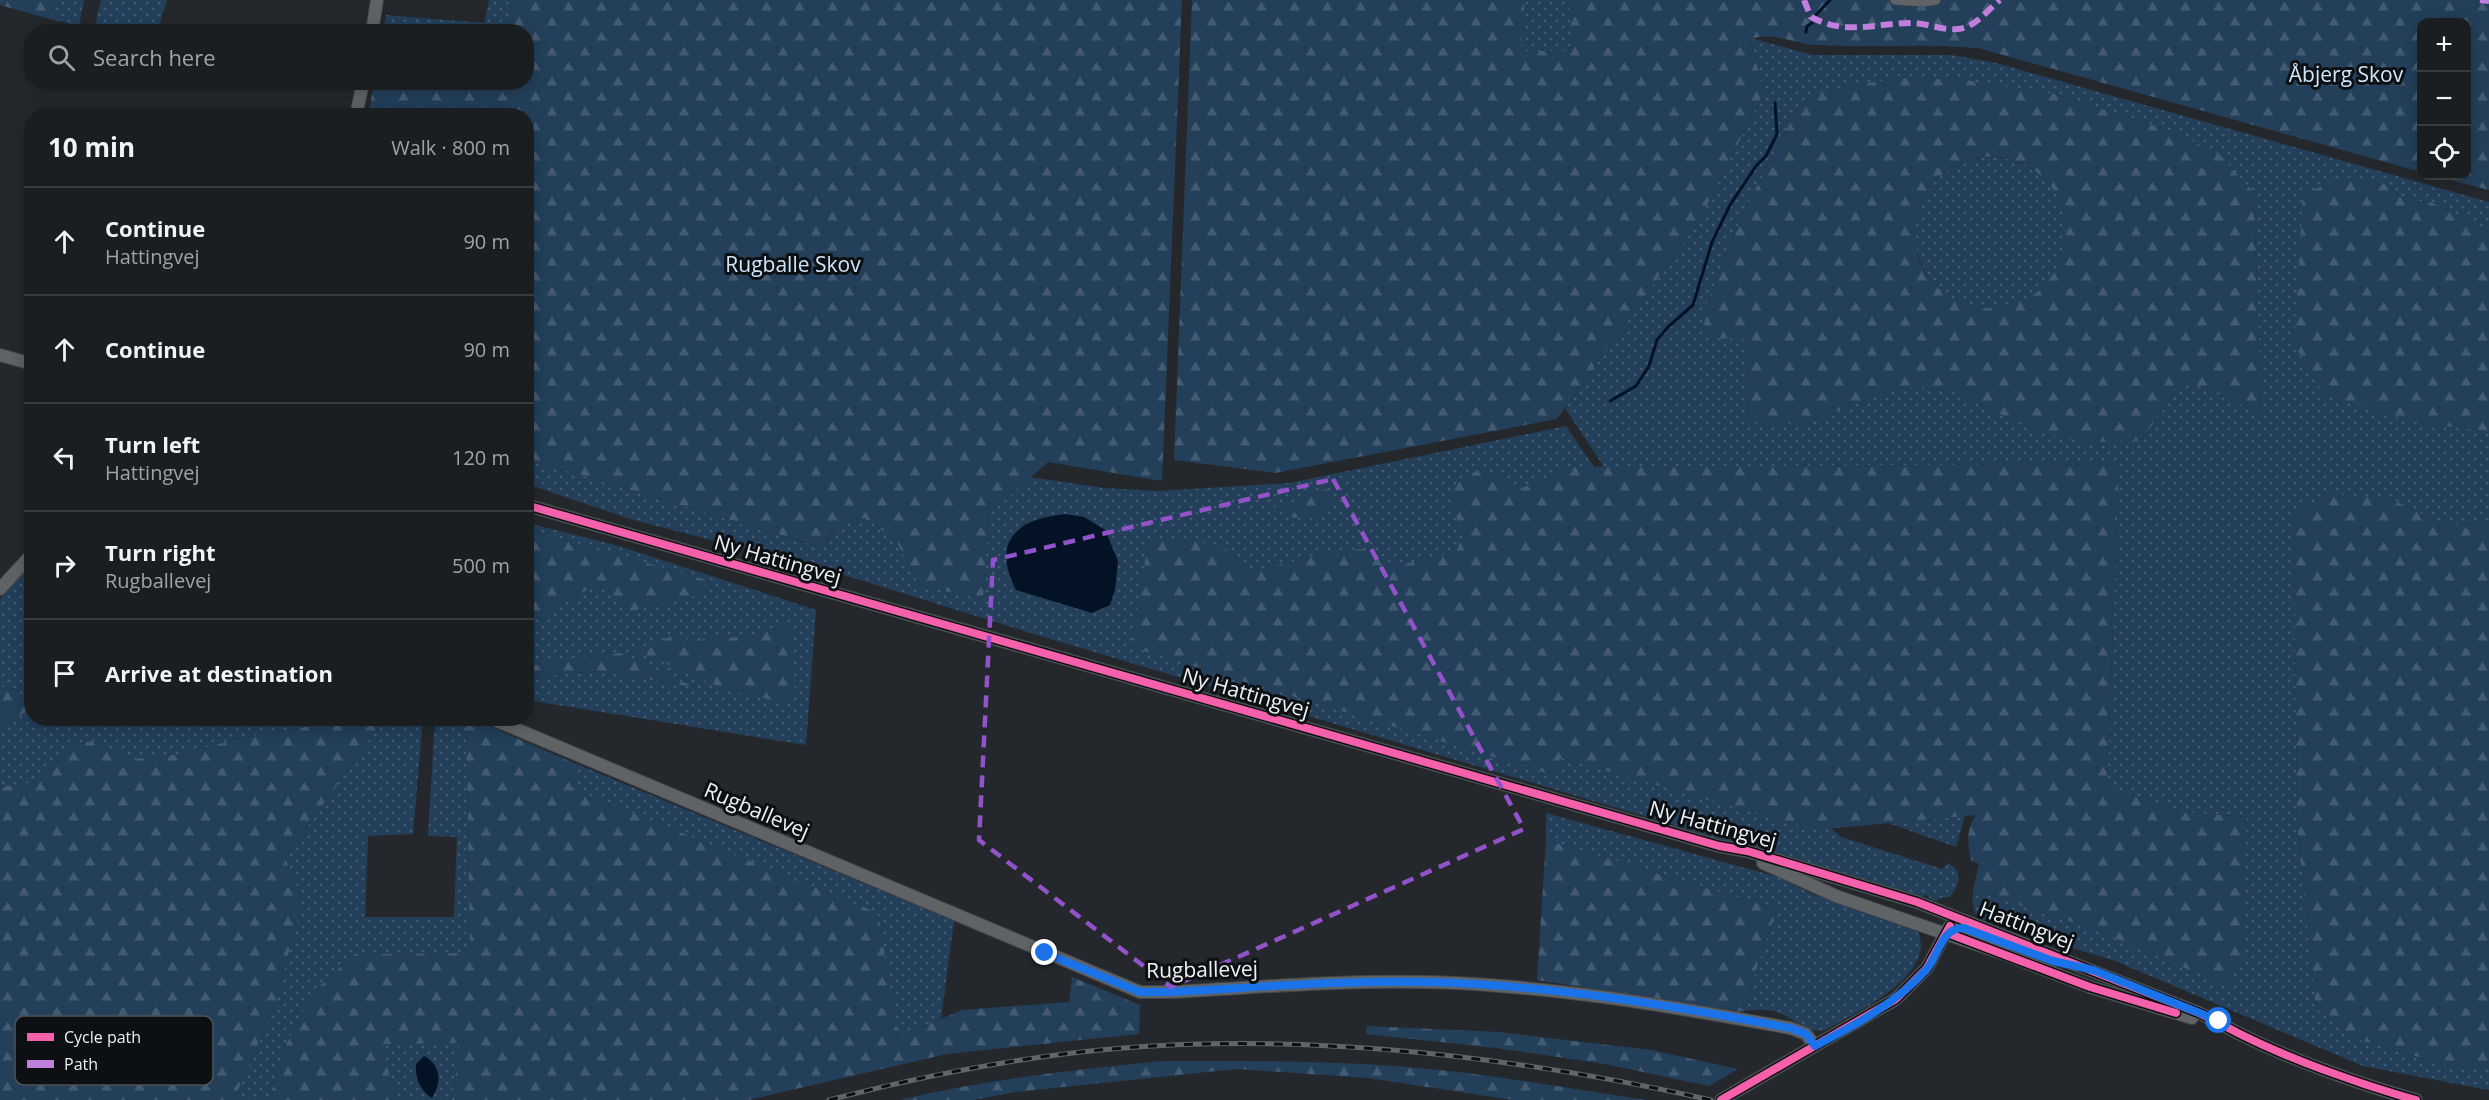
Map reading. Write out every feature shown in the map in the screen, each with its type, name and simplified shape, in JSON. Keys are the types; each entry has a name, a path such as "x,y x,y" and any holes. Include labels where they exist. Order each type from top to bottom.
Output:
{"street":[{"path":"373,24 377,0"},
{"path":"1895,0 1924,2 1936,0"},
{"path":"358,108 361,90"},
{"path":"0,355 24,362"},
{"name":"Ny Hattingvej","path":"534,507 1719,846 1764,856 1954,915"},
{"path":"0,589 24,564"},
{"name":"Rugballevej","path":"509,726 1140,992 1346,983 1425,982 1502,986 1581,993 1790,1028 1806,1034 1815,1046"},
{"name":"Hattingvej","path":"1719,846 1792,875 1836,896 1947,933 2090,987 2236,1032 2312,1064 2384,1091 2416,1100"},
{"name":"Hattingvej","path":"1721,1100 1896,999 1928,968 1954,915 2219,1021 2236,1032"},
{"path":"1947,933 1956,928 1964,928 2053,961 2093,970"}],"highlighted area":[{"path":"1333,479 1524,829 1171,987 979,840 993,560"}],"green space":[{"path":"0,0 55,0 50,19 0,5"},
{"path":"55,0 84,0 79,24 50,19"},
{"path":"101,0 167,0 160,24 95,24"},
{"path":"489,0 513,0 508,24 384,24 386,15 484,23"},
{"name":"Rugballe Skov","path":"513,0 1182,0 1162,481 1048,462 989,514 983,599 920,586 895,539 865,518 849,521 839,526 831,534 824,548 534,461 534,108 369,108 373,90 534,90 534,24 508,24"},
{"name":"Åbjerg Skov","path":"1192,0 1525,0 1521,51 1572,51 1569,0 2489,0 2489,190 2450,180 2471,180 2471,18 2417,18 2417,171 1978,48 1817,45 1768,36 1750,39 1764,92 1699,221 1557,419 1275,473 1174,460"},
{"path":"1525,0 1569,0 1573,51 1520,51"},
{"path":"1750,38 1813,55 1952,55 1996,63 2489,202 2489,231 2431,202 2413,201 2399,196 2382,182 2417,423 2489,431 2489,521 2448,526 2389,498 2294,516 2297,824 2316,1008 2353,1038 2448,1066 2489,1067 2489,1090 2363,1066 2115,961 1979,919 1976,916 1973,890 2094,929 2247,817 2181,812 2107,788 2119,464 1604,467 1565,408 1699,221 1764,92","holes":["2055,94 2174,132 2254,193 2261,414 2204,387 2182,382 2141,441 2035,431 1958,393 1917,386 1883,393 1804,424 1748,424 1745,339 1706,306 1741,217 1799,106"]},
{"path":"1899,78 1965,80 2055,94 2174,132 2219,154 2254,193 2261,414 2204,387 2182,382 2141,441 2086,442 2035,431 1958,393 1917,386 1883,393 1804,424 1748,424 1745,339 1703,338 1706,306 1741,217 1799,106 1825,90","holes":["2000,157 2026,165 2052,187 2064,214 2065,242 2057,268 2040,290 2016,304 1987,308 1954,299 1930,279 1918,257 1917,219 1926,193 1945,173 1976,158"]},
{"path":"1991,157 2020,163 2045,179 2061,204 2067,233 2061,262 2045,287 2020,303 1991,309 1962,303 1937,287 1921,262 1915,233 1921,204 1937,179 1962,163"},
{"path":"2345,177 2382,182 2399,196 2413,201 2431,202 2489,231 2489,431 2417,423 2324,395 2294,344 2303,194"},
{"path":"1566,426 1594,467 1588,467 1814,830 1831,828 1841,837 1942,869 1948,863 1958,874 1958,883 1950,897 1940,898 1937,901 1924,895 1922,899 1037,635 831,571 630,519 534,486 534,461 823,548 838,524 865,518 895,539 920,586 983,599 989,514 1030,477 1104,488 1157,491 1289,483","holes":["1045,516 1006,549 1023,525"]},
{"path":"2119,464 2107,787 2181,812 2247,817 2243,954 2227,986 2094,929 1973,890 1979,864 1971,860 1968,836 1973,819 1977,815 1814,830 1561,758 1556,776 1131,647 1148,543 1183,537 1230,551 1242,569 1259,570 1333,551 1366,549 1396,566 1456,552 1464,533 1453,511 1453,486 1482,467 1520,489 1570,467"},
{"path":"1329,489 1334,499 1318,519 1289,517 1273,508 1296,501 1308,491"},
{"path":"2327,494 2389,498 2448,526 2489,521 2489,1067 2449,1066 2353,1038 2316,1008 2297,824 2294,515"},
{"path":"534,525 619,546 816,610 806,745 534,701 534,676 602,671 692,688 551,660 534,666 534,620 592,587 709,581 534,531","holes":["786,625 724,689 672,636 695,641 708,638 746,637"]},
{"path":"534,531 710,581 695,596 628,612 603,586 592,587 534,621"},
{"path":"24,572 24,700 16,689 0,687 0,599"},
{"path":"786,625 792,630 795,695 785,703 724,689 635,650 672,636 695,641 708,638 746,637"},
{"path":"620,653 696,688 602,671 534,676 534,666 551,660"},
{"path":"0,687 16,689 24,700 24,713 0,727"},
{"path":"24,713 24,726 310,726 241,738 182,754 135,759 92,741 70,745 39,782 0,787 0,727"},
{"path":"311,726 379,726 285,858 298,889 299,914 275,1005 234,1100 0,1100 0,787 39,782 70,745 92,741 135,759 182,754 241,738"},
{"path":"379,726 422,726 413,834 368,836 365,917 454,917 457,837 428,836 435,726 466,726 470,953 355,954 286,1045 270,1100 234,1100 275,1005 299,914 298,889 285,858"},
{"path":"466,726 488,726 579,765 571,788 878,913 898,1037 962,1010 1069,1002 1072,977 1140,1005 1139,1034 947,1054 748,1100 452,1100 460,1043 380,1044 397,1100 270,1100 286,1045 312,993 355,954 470,953"},
{"path":"579,765 954,921 941,1019 898,1037 570,788"},
{"path":"1546,813 1778,877 1814,895 1916,931 1920,935 1921,946 1916,962 1908,974 1882,997 1825,1030 1809,1029 1786,1016 1769,1010 1739,1012 1748,1004 1756,970 1777,909 1546,840"},
{"path":"1965,816 1956,847 1888,823"},
{"path":"1546,840 1777,909 1756,970 1748,1004 1739,1012 1537,980"},
{"path":"1367,1026 1499,1032 1651,1050 1738,1069 1709,1086 1605,1064 1496,1048 1366,1034"},
{"path":"460,1042 452,1100 397,1100 379,1044"},
{"path":"1162,1061 1307,1062 1394,1066 1489,1076 1646,1100 1513,1100 1368,1078 1236,1069 1016,1092 973,1100 900,1100 998,1081"}],"shaded area":[{"path":"1065,514 1084,517 1105,530 1118,561 1115,590 1110,605 1092,613 1016,590 1009,573 1006,558 1013,535 1034,521"},
{"path":"424,1056 434,1064 438,1074 437,1086 432,1098 421,1088 416,1075 416,1064"}],"waterway":[{"path":"1816,15 1830,0"},
{"path":"1806,32 1807,26 1812,23"},
{"path":"1610,401 1636,386 1649,366 1657,340 1693,305 1712,242 1730,205 1756,166 1766,156 1777,134 1775,103"}],"railway":[{"path":"829,1100 902,1082 1012,1061 1123,1048 1196,1044 1344,1047 1493,1061 1567,1072 1711,1100"}],"marked path":[{"path":"1804,0 1811,17 1837,26 1861,27 1912,23 1952,29 1970,25 2000,0"},
{"path":"2480,0 2489,1"}],"cycle path":[{"path":"534,507 1719,846 1747,851 1917,902 2199,1013 2301,1061 2348,1079 2416,1100"},
{"path":"1721,1100 1896,999 1927,968 1950,926"},
{"path":"1947,933 2090,987 2176,1013"}],"route":[{"path":"1045,953 1140,992 1346,983 1425,982 1502,986 1581,993 1729,1016 1790,1028 1806,1034 1815,1046 1896,999 1928,968 1947,933 1956,928 1964,928 2053,961 2093,970 2219,1021"}]}
